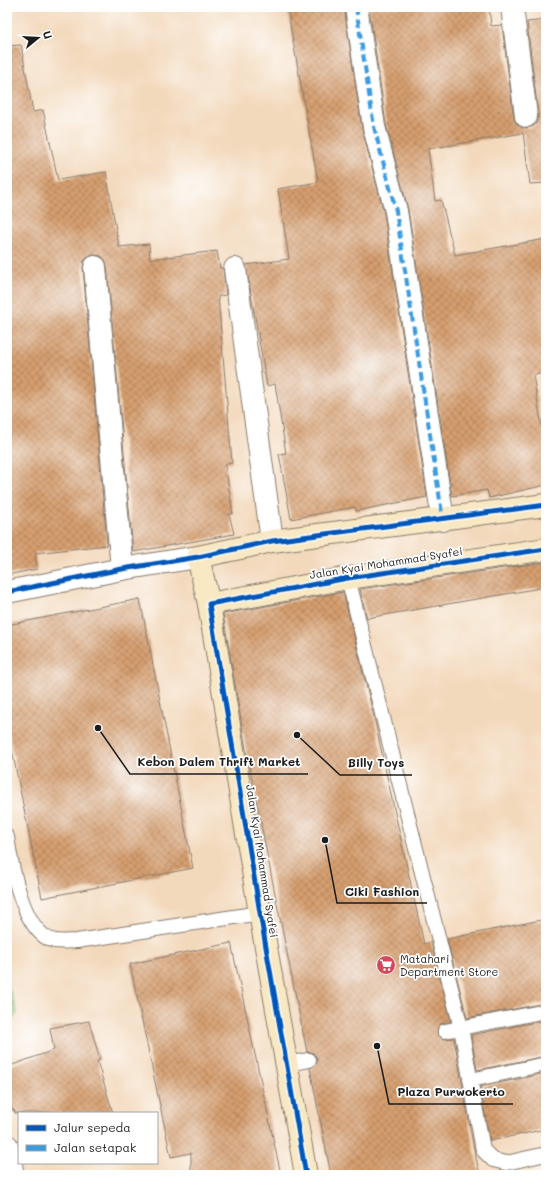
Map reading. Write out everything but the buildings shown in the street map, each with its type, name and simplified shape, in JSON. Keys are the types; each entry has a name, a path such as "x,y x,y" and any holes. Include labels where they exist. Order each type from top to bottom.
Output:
{"street":[{"path":"356,7 374,126 396,211 443,520"},
{"path":"512,7 526,116"},
{"path":"95,267 122,569"},
{"path":"235,269 272,541"},
{"path":"7,592 122,569 198,557 272,541 443,520 546,505"},
{"name":"Jalan Kyai Mohammad Syafei","path":"306,1175 260,914 209,604 348,578 546,549"},
{"path":"198,557 209,604"},
{"path":"7,1146 13,1175"}],"lane":[{"path":"348,578 461,1028 483,1150 493,1160 506,1163 546,1154"},
{"path":"7,837 12,872 24,907 36,930 54,941 77,941 260,914"},
{"path":"445,1031 546,1011"},
{"path":"286,1064 309,1060"},
{"path":"471,1080 546,1064"}],"green space":[{"path":"7,983 17,1012 7,1030"}],"marked path":[{"path":"356,7 374,127 396,211 443,520"}],"cycle path":[{"path":"7,592 122,569 198,557 272,541 546,505"},
{"path":"306,1175 260,913 209,604 348,578 546,549"}],"place":[{"name":"Kebon Dalem Thrift Market","path":"98,728"},
{"name":"Billy Toys","path":"297,735"},
{"name":"Ciki Fashion","path":"325,840"},
{"name":"Matahari Department Store","path":"386,965"},
{"name":"Plaza Purwokerto","path":"377,1046"}]}
